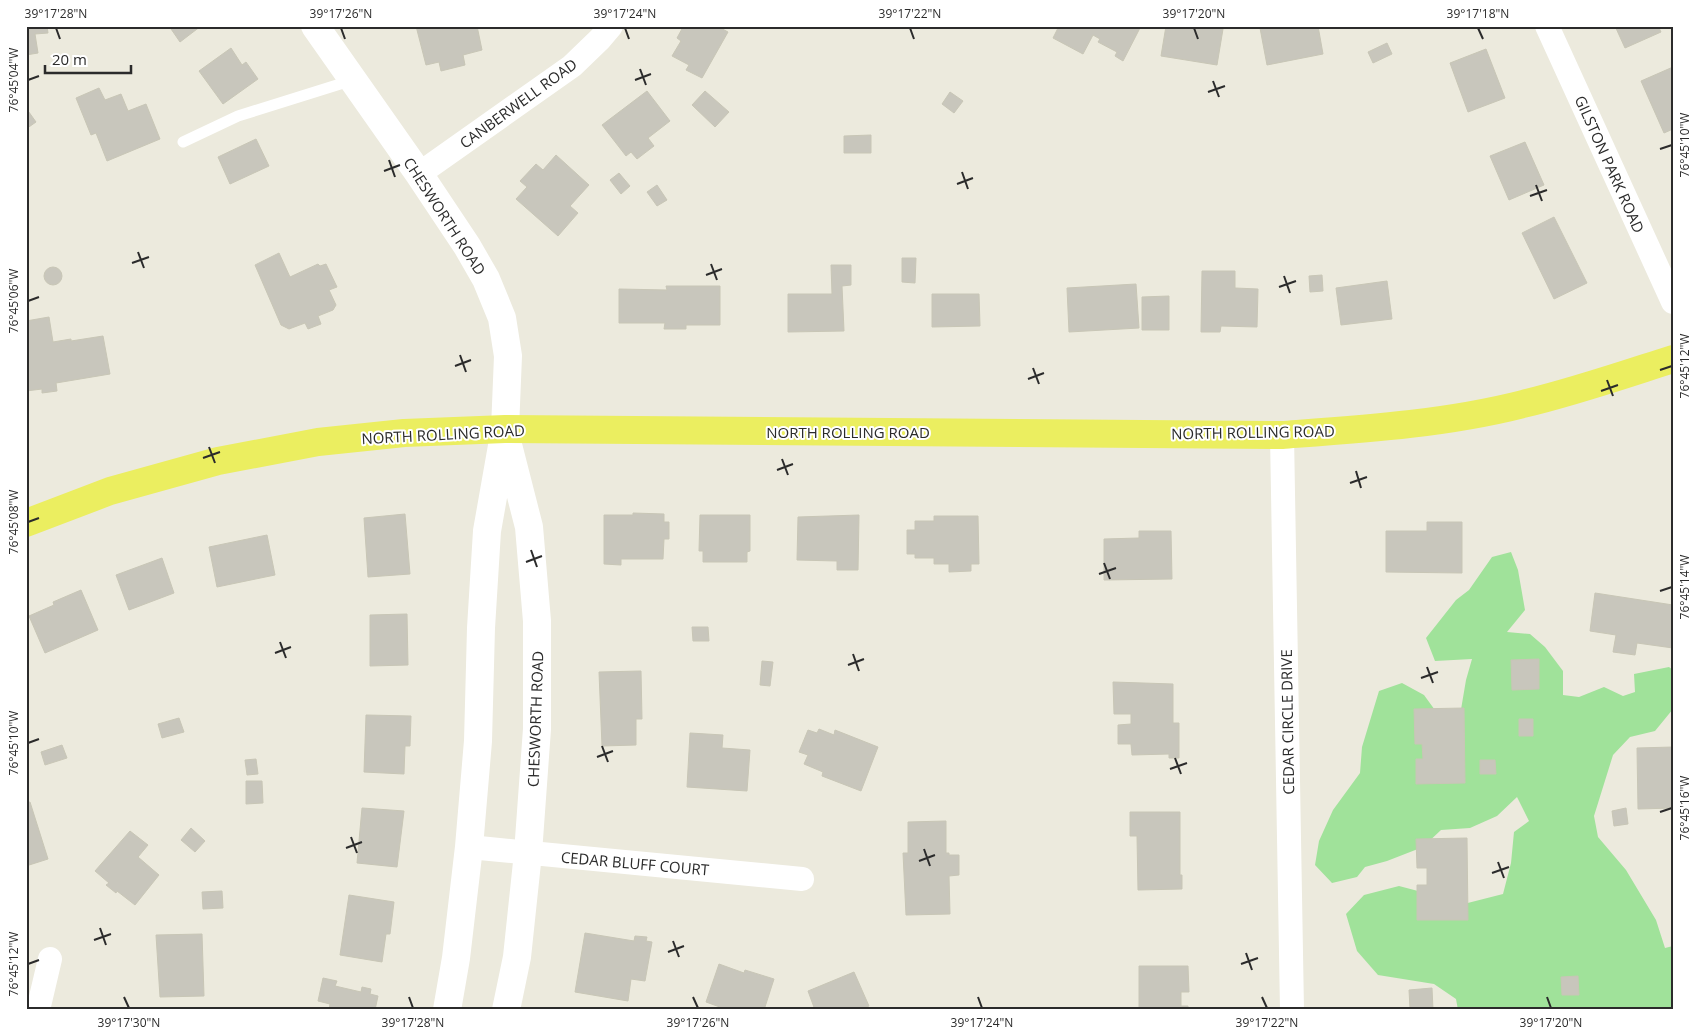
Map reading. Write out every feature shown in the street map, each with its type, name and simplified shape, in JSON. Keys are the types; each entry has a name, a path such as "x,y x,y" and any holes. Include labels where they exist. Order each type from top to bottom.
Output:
{"main road":[{"name":"NORTH ROLLING ROAD","path":"26,523 110,491 218,461 318,442 404,433 505,429 1282,435 1380,428 1447,419 1504,408 1610,379 1673,359"}],"street":[{"name":"CHESWORTH ROAD","path":"315,26 419,174 482,271 502,318 508,356 505,429 487,531 480,628 478,741 469,848 456,958 446,1010"},
{"name":"CANBERWELL ROAD","path":"419,174 572,66 600,40 610,26"},
{"name":"GILSTON PARK ROAD","path":"1547,26 1673,302"},
{"name":"CHESWORTH ROAD","path":"505,429 529,527 537,622 537,729 528,853 517,956 506,1010"},
{"name":"CEDAR CIRCLE DRIVE","path":"1282,435 1292,1010"},
{"name":"CEDAR BLUFF COURT","path":"469,848 802,879"},
{"path":"38,1010 50,959"}],"lane":[{"path":"183,142 238,116 353,80"}],"green space":[{"path":"1511,552 1518,570 1525,610 1507,632 1530,634 1545,647 1563,671 1563,695 1579,697 1604,687 1623,696 1635,692 1634,674 1669,667 1673,670 1673,709 1655,731 1630,737 1613,755 1594,816 1598,837 1626,870 1656,920 1665,948 1673,946 1673,1010 1458,1010 1456,999 1434,984 1378,975 1357,951 1346,914 1364,895 1399,886 1437,896 1452,907 1503,894 1511,863 1514,832 1529,821 1517,797 1497,816 1470,828 1441,830 1423,847 1365,867 1357,877 1332,883 1315,865 1319,841 1333,810 1360,773 1362,747 1379,691 1402,683 1424,695 1456,739 1466,680 1472,659 1435,661 1426,638 1456,600 1469,590 1492,557"}],"building":[{"path":"26,26 47,26 48,33 35,34 38,53 26,55"},
{"path":"169,26 201,26 180,42"},
{"path":"416,26 477,26 482,50 463,55 465,65 441,71 439,62 426,65"},
{"path":"688,26 717,26 728,32 702,78 686,70 689,65 672,56 681,41 677,38 683,27 687,29"},
{"path":"1059,26 1141,26 1123,61 1115,56 1117,52 1098,42 1100,39 1093,35 1083,54 1053,38"},
{"path":"1166,26 1207,26 1223,29 1217,65 1161,56"},
{"path":"1269,26 1318,26 1323,54 1267,65 1260,28"},
{"path":"1615,26 1658,26 1661,32 1625,48"},
{"path":"1387,43 1392,54 1373,63 1368,52"},
{"path":"231,48 242,65 246,62 258,79 223,104 199,71"},
{"path":"1486,49 1505,98 1468,112 1450,63"},
{"path":"1673,67 1673,129 1664,133 1641,81"},
{"path":"99,88 105,100 121,94 128,111 146,104 160,139 107,161 96,133 91,135 76,98"},
{"path":"647,91 670,121 648,138 654,146 637,159 631,152 626,156 602,125"},
{"path":"705,91 729,112 715,127 692,105"},
{"path":"950,92 963,101 954,113 942,104"},
{"path":"26,108 36,122 26,129"},
{"path":"871,135 871,153 844,153 844,136"},
{"path":"256,139 269,166 230,184 218,157"},
{"path":"1525,142 1544,185 1509,200 1490,156"},
{"path":"556,155 589,185 570,206 578,213 558,236 516,199 527,187 520,181 536,164 543,170"},
{"path":"619,173 630,186 621,194 610,180"},
{"path":"657,185 667,200 657,206 647,192"},
{"path":"1554,217 1587,283 1554,299 1522,233"},
{"path":"279,253 290,277 318,264 320,266 326,264 337,287 329,290 336,305 333,310 318,316 321,324 308,329 305,323 289,329 281,325 255,265"},
{"path":"902,258 916,258 915,283 902,282"},
{"path":"831,265 851,265 851,285 842,286 844,331 788,332 788,294 832,294"},
{"path":"49,267 57,267 62,272 60,283 49,285 44,280 44,272"},
{"path":"1202,271 1235,271 1235,288 1258,289 1257,327 1221,326 1220,332 1201,332"},
{"path":"1322,275 1323,291 1310,292 1309,276"},
{"path":"1387,281 1392,319 1341,325 1336,288"},
{"path":"1136,284 1139,328 1069,332 1067,288"},
{"path":"666,286 720,286 720,325 686,325 686,329 664,329 665,323 619,323 619,289 667,290"},
{"path":"932,294 979,294 980,326 932,327"},
{"path":"1169,296 1169,330 1142,330 1142,297"},
{"path":"49,317 53,342 103,336 110,374 56,383 57,391 42,393 42,389 26,391 26,321"},
{"path":"633,513 664,514 664,522 669,522 669,539 664,539 663,559 621,559 621,565 604,564 604,515 633,515"},
{"path":"405,514 410,574 368,577 364,518"},
{"path":"700,515 750,515 750,551 747,552 747,562 703,562 703,551 699,551"},
{"path":"859,515 858,570 837,570 837,561 797,560 798,517"},
{"path":"934,516 978,516 979,564 971,564 971,571 949,572 949,564 934,564 934,558 915,558 915,554 907,554 907,530 915,530 915,521 934,521"},
{"path":"1427,522 1462,522 1462,573 1386,572 1386,531 1427,531"},
{"path":"1139,531 1171,531 1172,579 1104,580 1104,539 1139,538"},
{"path":"267,535 275,575 217,587 209,547"},
{"path":"162,558 174,593 129,610 116,575"},
{"path":"81,590 98,630 45,653 29,616 54,605 53,602"},
{"path":"1595,593 1673,605 1673,648 1637,643 1635,655 1613,652 1616,635 1590,631"},
{"path":"407,614 408,665 370,666 370,615"},
{"path":"692,627 708,627 709,641 693,641"},
{"path":"1539,659 1539,689 1512,690 1511,660"},
{"path":"762,661 773,662 770,686 760,685"},
{"path":"641,671 642,719 636,719 636,745 602,746 599,672"},
{"path":"1113,682 1173,684 1173,723 1179,723 1179,758 1169,758 1169,754 1132,755 1131,744 1118,744 1118,725 1131,724 1131,714 1114,714"},
{"path":"1464,708 1465,783 1416,784 1416,759 1423,759 1422,744 1415,744 1414,709"},
{"path":"366,715 411,716 410,746 405,746 404,774 364,772"},
{"path":"179,718 184,732 162,738 158,724"},
{"path":"1519,719 1533,719 1533,736 1519,736"},
{"path":"819,729 834,735 835,730 878,747 861,791 822,776 823,772 804,764 808,755 799,752 808,730 817,733"},
{"path":"690,733 723,735 722,748 750,750 747,791 687,787"},
{"path":"62,745 67,758 45,765 41,752"},
{"path":"1673,747 1673,808 1638,809 1637,748"},
{"path":"256,759 258,774 247,775 245,760"},
{"path":"1480,760 1495,760 1496,774 1480,774"},
{"path":"246,781 262,781 263,803 246,804"},
{"path":"30,802 48,859 26,866 26,803"},
{"path":"362,808 404,811 397,867 357,863"},
{"path":"1626,808 1628,824 1614,826 1612,811"},
{"path":"1130,812 1180,812 1180,875 1182,875 1182,889 1138,890 1137,836 1130,836"},
{"path":"946,821 946,853 949,853 949,855 959,855 959,875 949,876 950,914 906,915 903,853 908,853 908,822"},
{"path":"191,828 205,841 195,852 181,840"},
{"path":"130,831 148,845 138,857 159,875 135,905 106,885 109,883 95,871"},
{"path":"1467,838 1468,920 1417,920 1417,885 1427,885 1427,868 1417,868 1416,839"},
{"path":"222,891 223,908 203,909 202,892"},
{"path":"349,895 394,902 390,934 386,934 382,962 340,955"},
{"path":"585,933 634,941 635,936 647,937 646,941 652,942 645,981 631,979 628,1001 575,992"},
{"path":"202,934 204,996 160,997 156,935"},
{"path":"719,964 744,973 745,970 774,979 764,1010 728,1010 706,1002"},
{"path":"1139,966 1188,966 1189,992 1181,992 1181,1006 1188,1006 1188,1010 1139,1010"},
{"path":"854,972 869,1006 859,1010 815,1010 808,991"},
{"path":"1578,976 1579,995 1562,995 1561,977"},
{"path":"323,978 337,981 335,986 361,992 362,987 371,989 370,994 378,996 375,1010 329,1010 330,1004 318,1001"},
{"path":"1432,988 1433,1010 1395,1010 1395,1008 1410,1008 1409,990"}]}
